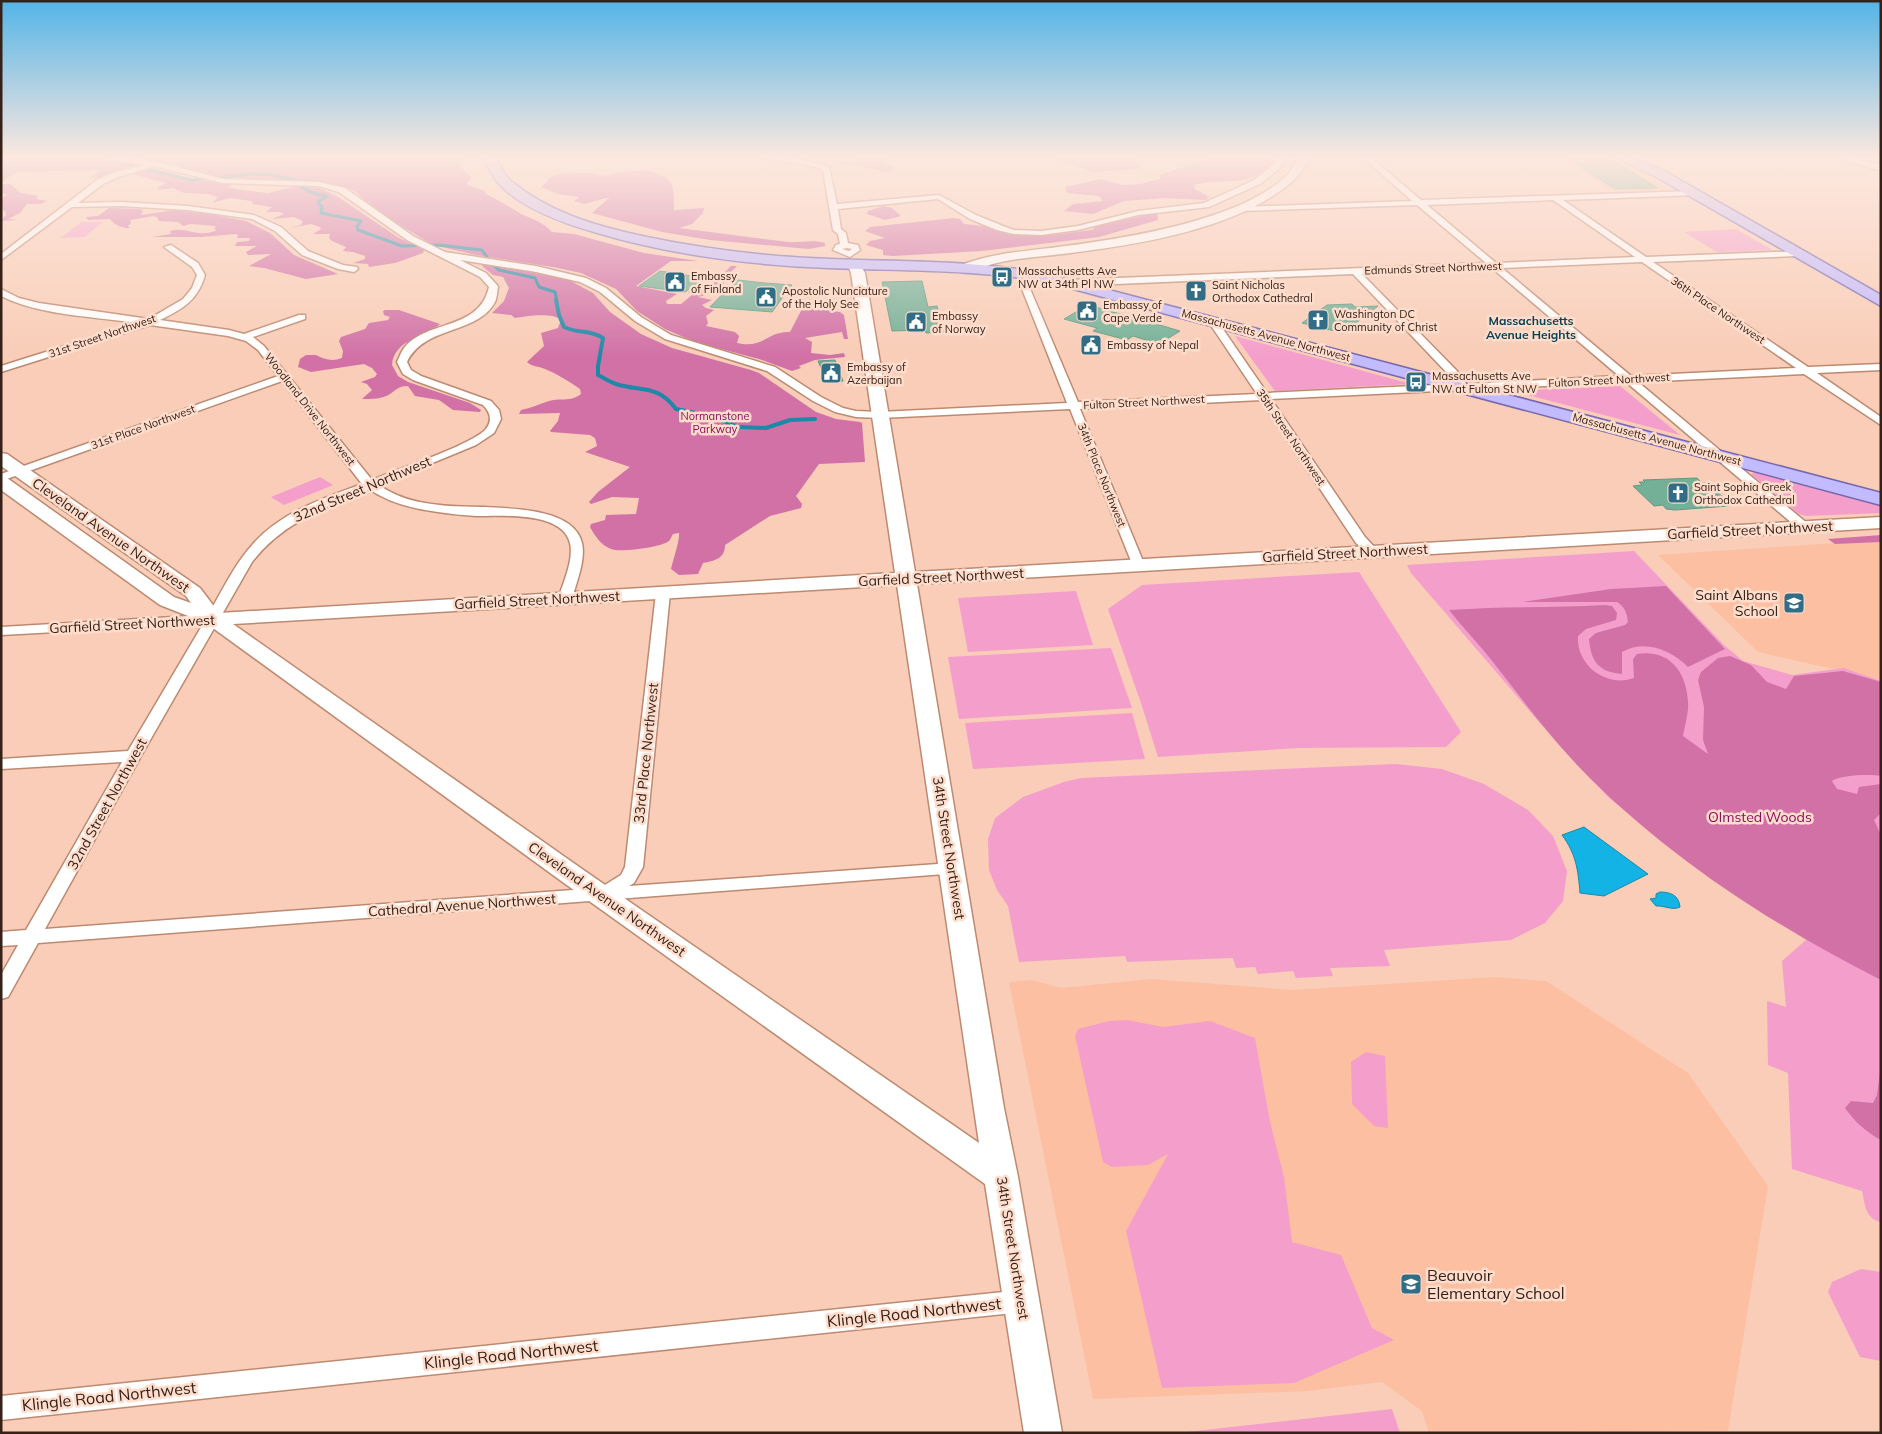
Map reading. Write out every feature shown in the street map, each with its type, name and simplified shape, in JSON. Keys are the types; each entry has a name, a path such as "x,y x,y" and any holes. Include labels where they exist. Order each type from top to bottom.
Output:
{"main road":[{"name":"Massachusetts Avenue Northwest","path":"582,223 655,243 732,256 852,259 969,268 1029,274 1068,282 1881,499"},
{"path":"969,268 993,259 1085,248 1150,236 1199,223"},
{"path":"1747,223 1881,301"},
{"name":"34th Street Northwest","path":"852,259 858,273 1043,1433"},
{"name":"Cleveland Avenue Northwest","path":"1,458 193,592 213,620"},
{"name":"Cleveland Avenue Northwest","path":"1,482 167,601 213,620 1002,1177"},
{"name":"Garfield Street Northwest","path":"213,620 1881,522"},
{"path":"80,538 103,530"}],"street":[{"path":"1,258 47,223"},
{"path":"266,223 278,229 308,254 342,268 354,269"},
{"path":"387,223 404,235 445,256"},
{"path":"836,223 837,230 834,233 841,247 838,251 852,259"},
{"path":"986,223 1014,232 1041,233 1098,223"},
{"path":"1444,223 1804,527"},
{"name":"36th Place Northwest","path":"1591,223 1881,422"},
{"name":"31st Street Northwest","path":"1,369 150,322 186,301 197,289 200,280 199,270 195,265 168,247"},
{"name":"Edmunds Street Northwest","path":"1068,282 1798,253"},
{"name":"Fulton Street Northwest","path":"445,256 494,262 567,275 586,281 607,292 638,320 668,337 700,349 768,368 817,399 835,408 852,413 880,415 1881,367"},
{"name":"32nd Street Northwest","path":"1,992 133,756 250,555 266,536 303,512 472,443 490,431 495,422 495,413 486,403 417,378 410,374 403,364 405,353 413,345 427,336 474,315 487,305 493,295 493,285 487,278 445,256"},
{"path":"1355,271 1457,378 1463,387"},
{"name":"34th Place Northwest","path":"1029,274 1024,284 1139,566"},
{"name":"Woodland Drive Northwest","path":"1,292 16,300 38,306 229,333 245,337 261,348 370,484 392,498 426,507 458,511 525,513 558,522 572,534 576,545 565,599"},
{"path":"245,337 302,317"},
{"name":"35th Street Northwest","path":"1213,321 1360,540 1372,551"},
{"name":"31st Place Northwest","path":"1,478 284,377"},
{"name":"33rd Place Northwest","path":"600,895 623,883 633,872 663,593"},
{"name":"Garfield Street Northwest","path":"1,631 213,620"},
{"path":"1,764 133,756"},
{"name":"Cathedral Avenue Northwest","path":"1,939 952,869"},
{"name":"Klingle Road Northwest","path":"1,1408 1022,1301"}],"shaded area":[{"name":"Saint Albans School","path":"1881,540 1881,680 1758,652 1658,555"},
{"name":"Beauvoir Elementary School","path":"1495,977 1546,981 1688,1073 1768,1186 1728,1431 1429,1433 1422,1411 1382,1382 1307,1391 1093,1399 1009,982 1032,980 1061,988 1152,979 1294,990"}],"green space":[{"path":"80,223 102,223 84,237 61,238"},
{"path":"113,223 131,223 128,226 130,228 124,228"},
{"path":"179,223 250,223 270,233 294,255 338,274 306,279 249,266 271,254 248,255 246,252 257,246 235,246 237,242 249,241 250,238 237,238 238,235 236,234 201,237 152,237 171,234 170,231 176,230 204,233 217,230 214,229 216,226 190,224 183,226"},
{"path":"302,223 377,223 399,238 424,250 423,253 395,263 369,267 368,264 353,263 365,259 365,256 343,251 346,247 332,241 329,238 330,234 313,234 321,229 320,227 311,224 290,228 301,225"},
{"path":"397,223 540,223 552,232 574,234 644,253 698,261 671,261 636,286 677,294 666,301 667,304 681,304 692,295 688,292 694,288 714,283 731,266 737,266 728,275 720,291 698,297 712,300 702,305 714,310 706,316 708,323 706,326 735,332 739,336 737,343 753,344 782,332 790,332 803,307 840,312 844,315 848,339 844,339 842,332 805,338 812,342 811,353 830,355 844,353 845,357 815,360 792,371 759,359 695,342 665,329 637,311 616,289 581,273 476,255 433,245"},
{"path":"629,223 693,223 679,228 788,242 816,241 825,243 825,246 809,249 710,240 662,232"},
{"path":"908,223 963,223 984,226 1010,235 1044,236 1091,230 1094,227 1112,223 1148,223 1099,237 982,251 893,256 883,255 883,250 866,245 870,241 885,238 865,231 870,227"},
{"path":"1736,229 1772,250 1717,252 1684,232"},
{"name":"Normanstone Parkway","path":"488,263 571,281 593,293 610,312 641,334 672,348 759,373 816,412 836,419 862,423 865,462 819,464 796,496 802,504 801,508 770,516 725,545 725,550 721,556 715,560 703,563 698,574 679,575 671,569 679,533 673,534 669,541 665,543 650,547 616,550 607,547 596,537 590,527 591,524 605,520 606,515 636,514 639,498 612,497 591,504 589,502 598,492 630,467 585,452 597,446 595,438 590,435 551,432 558,421 560,413 519,414 521,410 549,401 577,397 581,394 580,389 554,373 527,362 544,346 541,333 558,328 561,320 546,315 515,318 511,315 492,313 504,301 509,288 503,277 493,275 482,266 482,264"},
{"path":"399,310 440,324 399,349 394,356 392,365 398,376 408,382 470,403 481,410 480,412 453,410 439,400 415,396 408,386 400,387 384,397 362,399 372,390 367,384 361,382 375,377 377,374 372,368 364,364 311,372 298,367 300,359 306,355 316,355 331,360 342,358 343,351 339,341 341,337 365,329 369,323 388,320 390,317 384,315 383,311"},
{"path":"1235,336 1411,384 1275,391"},
{"path":"1620,386 1680,435 1513,391"},
{"path":"1755,472 1881,505 1881,513 1806,516 1799,514 1751,474"},
{"path":"320,477 333,485 284,505 271,497"},
{"path":"1881,535 1881,542 1835,544 1828,539"},
{"name":"Olmsted Woods","path":"1634,551 1724,645 1743,661 1792,675 1844,668 1881,681 1881,1222 1872,1218 1869,1214 1862,1191 1792,1169 1788,1073 1768,1065 1767,1001 1786,1007 1782,961 1807,939 1711,879 1609,798 1558,744 1411,573 1407,565"},
{"path":"1359,572 1461,732 1446,747 1299,748 1158,757 1108,609 1142,585"},
{"path":"1666,586 1725,649 1688,667 1666,651 1640,646 1622,652 1622,674 1614,673 1602,668 1594,660 1589,639 1596,633 1625,625 1628,622 1625,610 1620,604 1617,602 1523,602 1611,589"},
{"path":"1076,591 1093,645 968,652 958,598"},
{"name":"Olmsted Woods","path":"1612,606 1617,613 1616,620 1586,629 1578,636 1579,647 1587,665 1603,677 1623,680 1634,678 1633,659 1637,654 1648,653 1658,655 1674,664 1684,680 1687,690 1688,710 1683,736 1708,754 1703,740 1704,707 1698,680 1701,672 1718,658 1730,656 1751,665 1767,682 1786,689 1794,676 1843,671 1881,682 1881,776 1841,777 1832,781 1837,789 1857,794 1859,787 1881,784 1881,813 1874,820 1881,835 1881,980 1840,959 1760,912 1683,859 1647,830 1579,767 1449,610"},
{"path":"1111,648 1132,708 959,719 948,657"},
{"path":"1132,713 1145,759 973,769 965,723"},
{"path":"1396,764 1442,769 1484,784 1528,810 1553,836 1567,871 1563,901 1545,923 1511,940 1384,950 1390,966 1330,968 1333,976 1296,978 1293,971 1258,974 1255,967 1236,968 1233,958 1127,962 1125,956 1019,962 1008,906 997,890 989,870 988,839 995,818 1023,797 1081,778"},
{"path":"1127,1020 1163,1027 1210,1021 1255,1038 1270,1122 1284,1177 1292,1242 1341,1255 1372,1328 1394,1340 1294,1383 1162,1388 1126,1231 1168,1154 1148,1165 1112,1167 1103,1162 1075,1036 1078,1029 1109,1021"},
{"path":"1366,1052 1385,1056 1388,1128 1374,1126 1352,1104 1351,1062"},
{"path":"1881,1065 1881,1140 1861,1126 1845,1108 1851,1101 1873,1103 1877,1095"},
{"path":"1861,1269 1881,1272 1881,1361 1860,1357 1828,1292 1832,1282"},
{"path":"1392,1409 1400,1433 1178,1433"}],"water":[{"path":"1584,827 1648,874 1604,896 1580,893 1576,862 1562,835"},
{"path":"1660,892 1676,897 1680,907 1656,906 1650,899 1656,898 1656,894"}],"building":[{"name":"Embassy of Finland","path":"660,271 704,278 685,292 639,286"},
{"name":"Apostolic Nunciature of the Holy See","path":"738,280 792,285 772,312 710,307"},
{"path":"922,281 928,307 937,306 945,332 926,333 925,330 892,331 882,282"},
{"path":"1352,304 1355,307 1378,306 1343,333 1302,323 1327,305"},
{"path":"1088,305 1180,331 1159,344 1133,336 1127,340 1093,331 1097,328 1064,319"},
{"name":"Embassy of Azerbaijan","path":"835,360 843,381 827,382 818,361"},
{"name":"Saint Sophia Greek Orthodox Cathedral","path":"1697,478 1728,501 1724,502 1729,506 1666,509 1663,505 1654,506 1633,486 1642,485 1639,482 1645,482 1643,480"}],"waterway":[{"path":"360,223 357,227 358,230 402,246 439,245 482,250 491,263 499,270 535,278 539,287 555,292 557,302"},
{"path":"556,300 564,327 593,333 603,338 598,375 616,384 656,392 669,401 676,409 710,416 739,427 766,428 790,420 815,419"}],"place":[{"name":"Massachusetts Ave NW at 34th Pl NW","path":"1002,277"},
{"name":"Embassy of Finland","path":"675,282"},
{"name":"Saint Nicholas Orthodox Cathedral","path":"1196,291"},
{"name":"Apostolic Nunciature of the Holy See","path":"766,297"},
{"name":"Embassy of Cape Verde","path":"1087,311"},
{"name":"Washington DC Community of Christ","path":"1318,320"},
{"name":"Embassy of Norway","path":"916,322"},
{"name":"Embassy of Nepal","path":"1091,345"},
{"name":"Embassy of Azerbaijan","path":"831,373"},
{"name":"Massachusetts Ave NW at Fulton St NW","path":"1416,382"},
{"name":"Saint Sophia Greek Orthodox Cathedral","path":"1678,493"},
{"name":"Saint Albans School","path":"1794,603"},
{"name":"Beauvoir Elementary School","path":"1411,1284"}],"district":[{"name":"Massachusetts Avenue Heights","path":"1531,327"}]}
